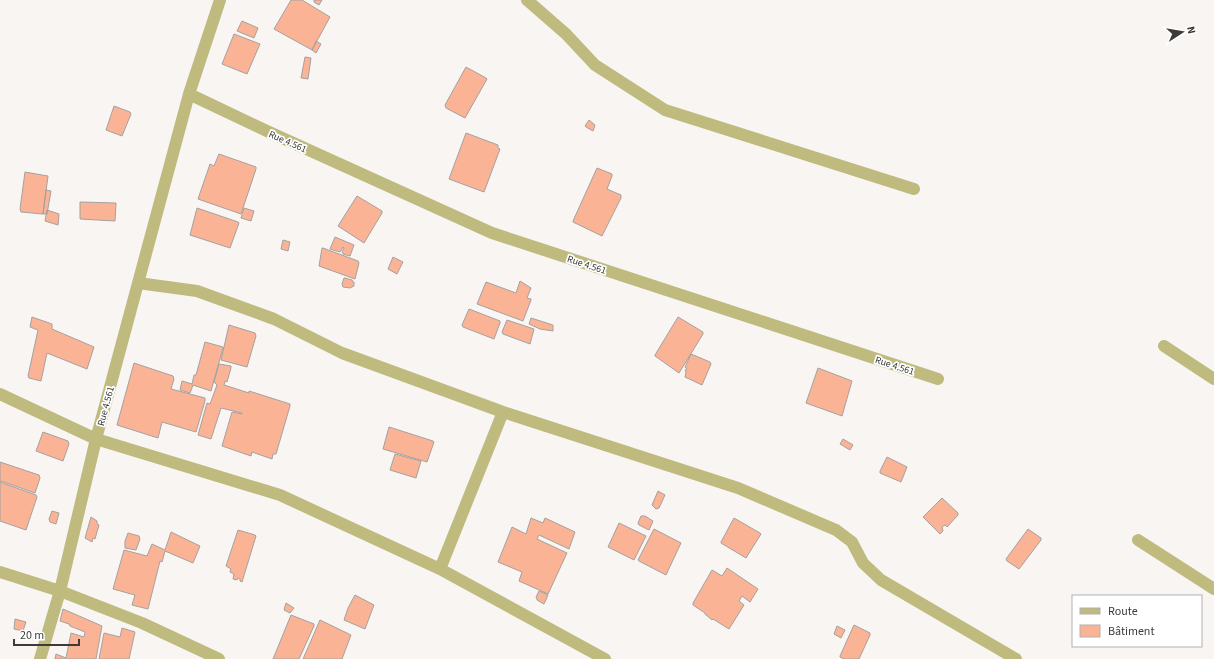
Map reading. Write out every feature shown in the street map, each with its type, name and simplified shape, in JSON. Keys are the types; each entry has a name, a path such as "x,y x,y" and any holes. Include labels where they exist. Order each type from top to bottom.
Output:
{"street":[{"path":"189,94 220,0"},
{"path":"527,0 566,34 595,65 665,110 914,189"},
{"name":"Rue 4.561","path":"40,659 60,591 96,439 189,94 492,233 938,378"},
{"path":"138,283 197,291 274,319 342,353 503,412 738,488 836,530 852,542 863,563 881,580 1016,659"},
{"path":"1164,346 1214,379"},
{"path":"0,394 96,439 280,495 440,569 604,659"},
{"path":"440,569 503,412"},
{"path":"1138,540 1214,588"},
{"path":"0,572 60,591 142,623 219,659"}],"building":[{"path":"291,0 302,0 330,17 312,50 274,29"},
{"path":"314,0 322,0 319,5 314,2"},
{"path":"242,21 258,28 254,38 237,31"},
{"path":"234,34 260,44 247,74 222,64"},
{"path":"316,41 321,44 316,53 312,50"},
{"path":"305,57 311,58 308,79 301,78"},
{"path":"466,67 487,79 465,118 446,108 445,105"},
{"path":"114,106 130,112 131,114 122,136 106,130"},
{"path":"589,120 595,125 593,131 585,126"},
{"path":"466,133 498,145 498,148 500,149 484,192 449,179"},
{"path":"219,154 256,167 241,214 198,199 210,164 214,166"},
{"path":"597,168 612,174 607,189 621,195 621,198 602,236 573,222"},
{"path":"25,172 48,176 43,214 21,212 20,209"},
{"path":"46,190 51,191 47,214 43,214"},
{"path":"357,196 382,211 364,243 338,226"},
{"path":"80,202 116,203 115,221 80,219"},
{"path":"197,208 239,223 230,248 190,235"},
{"path":"244,208 254,211 251,221 241,218"},
{"path":"47,210 59,214 58,225 45,221"},
{"path":"335,237 354,245 350,256 343,254 343,247 340,252 330,249"},
{"path":"283,240 290,242 288,251 281,249"},
{"path":"322,248 358,261 359,263 355,279 319,266"},
{"path":"393,257 403,262 397,274 388,269"},
{"path":"344,278 352,280 354,282 354,286 350,288 343,287 342,284"},
{"path":"520,281 531,288 527,298 531,300 523,321 477,304 486,282 516,293"},
{"path":"469,309 500,321 494,339 463,327 462,325"},
{"path":"32,317 52,324 52,329 94,347 87,369 47,353 41,381 29,378 28,376 38,330 30,327"},
{"path":"678,317 703,332 679,373 655,356"},
{"path":"531,318 553,325 553,331 540,329 529,324"},
{"path":"507,320 534,329 530,344 503,334 502,332"},
{"path":"229,325 255,333 256,336 247,367 221,360"},
{"path":"205,342 223,347 211,391 193,385 190,393 180,390 182,381 192,384"},
{"path":"691,354 710,362 711,364 702,385 685,377 685,370 687,369 685,367"},
{"path":"134,363 173,376 174,379 171,389 205,398 196,432 162,422 158,438 117,425"},
{"path":"219,364 231,366 227,382 225,381 224,385 290,404 276,454 273,454 272,459 252,452 251,456 222,446 232,412 242,413 221,408 211,439 198,435 207,403 210,404 217,385 214,382"},
{"path":"818,368 852,381 842,416 806,403"},
{"path":"389,427 433,441 434,442 427,462 383,449"},
{"path":"43,432 68,441 69,444 63,461 36,451"},
{"path":"843,439 853,445 850,450 840,444"},
{"path":"395,454 421,461 416,478 390,470"},
{"path":"887,457 907,467 901,482 880,473"},
{"path":"0,462 39,475 40,478 35,493 1,481 0,482"},
{"path":"0,482 36,495 37,497 26,530 0,521"},
{"path":"658,491 665,495 659,508 656,509 652,505"},
{"path":"942,498 958,513 958,515 947,527 945,525 942,527 943,531 940,534 923,517"},
{"path":"52,511 59,513 56,524 50,522 49,519"},
{"path":"641,516 645,516 653,521 649,530 639,525 638,523"},
{"path":"91,517 97,521 97,524 99,525 95,539 93,538 92,542 85,538"},
{"path":"531,518 543,523 545,518 575,532 569,549 539,535 537,539 567,553 548,594 519,581 522,572 498,562 512,527 526,534"},
{"path":"734,518 761,534 746,558 721,543"},
{"path":"619,523 646,536 634,560 608,547"},
{"path":"654,529 681,543 666,575 638,560"},
{"path":"1028,529 1041,538 1041,540 1019,569 1006,559"},
{"path":"238,530 256,536 242,582 238,578 237,580 233,579 234,574 230,572 231,569 226,566"},
{"path":"171,532 200,546 193,563 165,551 162,562 160,561 148,609 132,605 135,595 113,589 124,550 147,556 152,544 165,550"},
{"path":"128,533 139,536 140,539 136,550 125,548 125,541"},
{"path":"727,568 758,589 750,602 742,596 739,601 744,605 729,629 713,619 712,620 693,605 712,570 722,576"},
{"path":"539,591 548,595 544,604 537,600 536,597"},
{"path":"355,595 374,605 365,629 344,620"},
{"path":"286,603 294,608 290,613 284,610"},
{"path":"63,609 102,626 96,659 55,659 56,654 66,658 71,633 84,637 85,632 60,621"},
{"path":"291,615 314,624 314,626 299,659 273,659"},
{"path":"15,619 26,622 23,631 14,629"},
{"path":"320,620 351,635 342,659 303,659"},
{"path":"854,625 870,633 870,635 859,659 844,659 840,656"},
{"path":"837,626 845,630 841,638 834,634"},
{"path":"122,628 135,632 129,659 99,659 104,633 120,637"}]}
